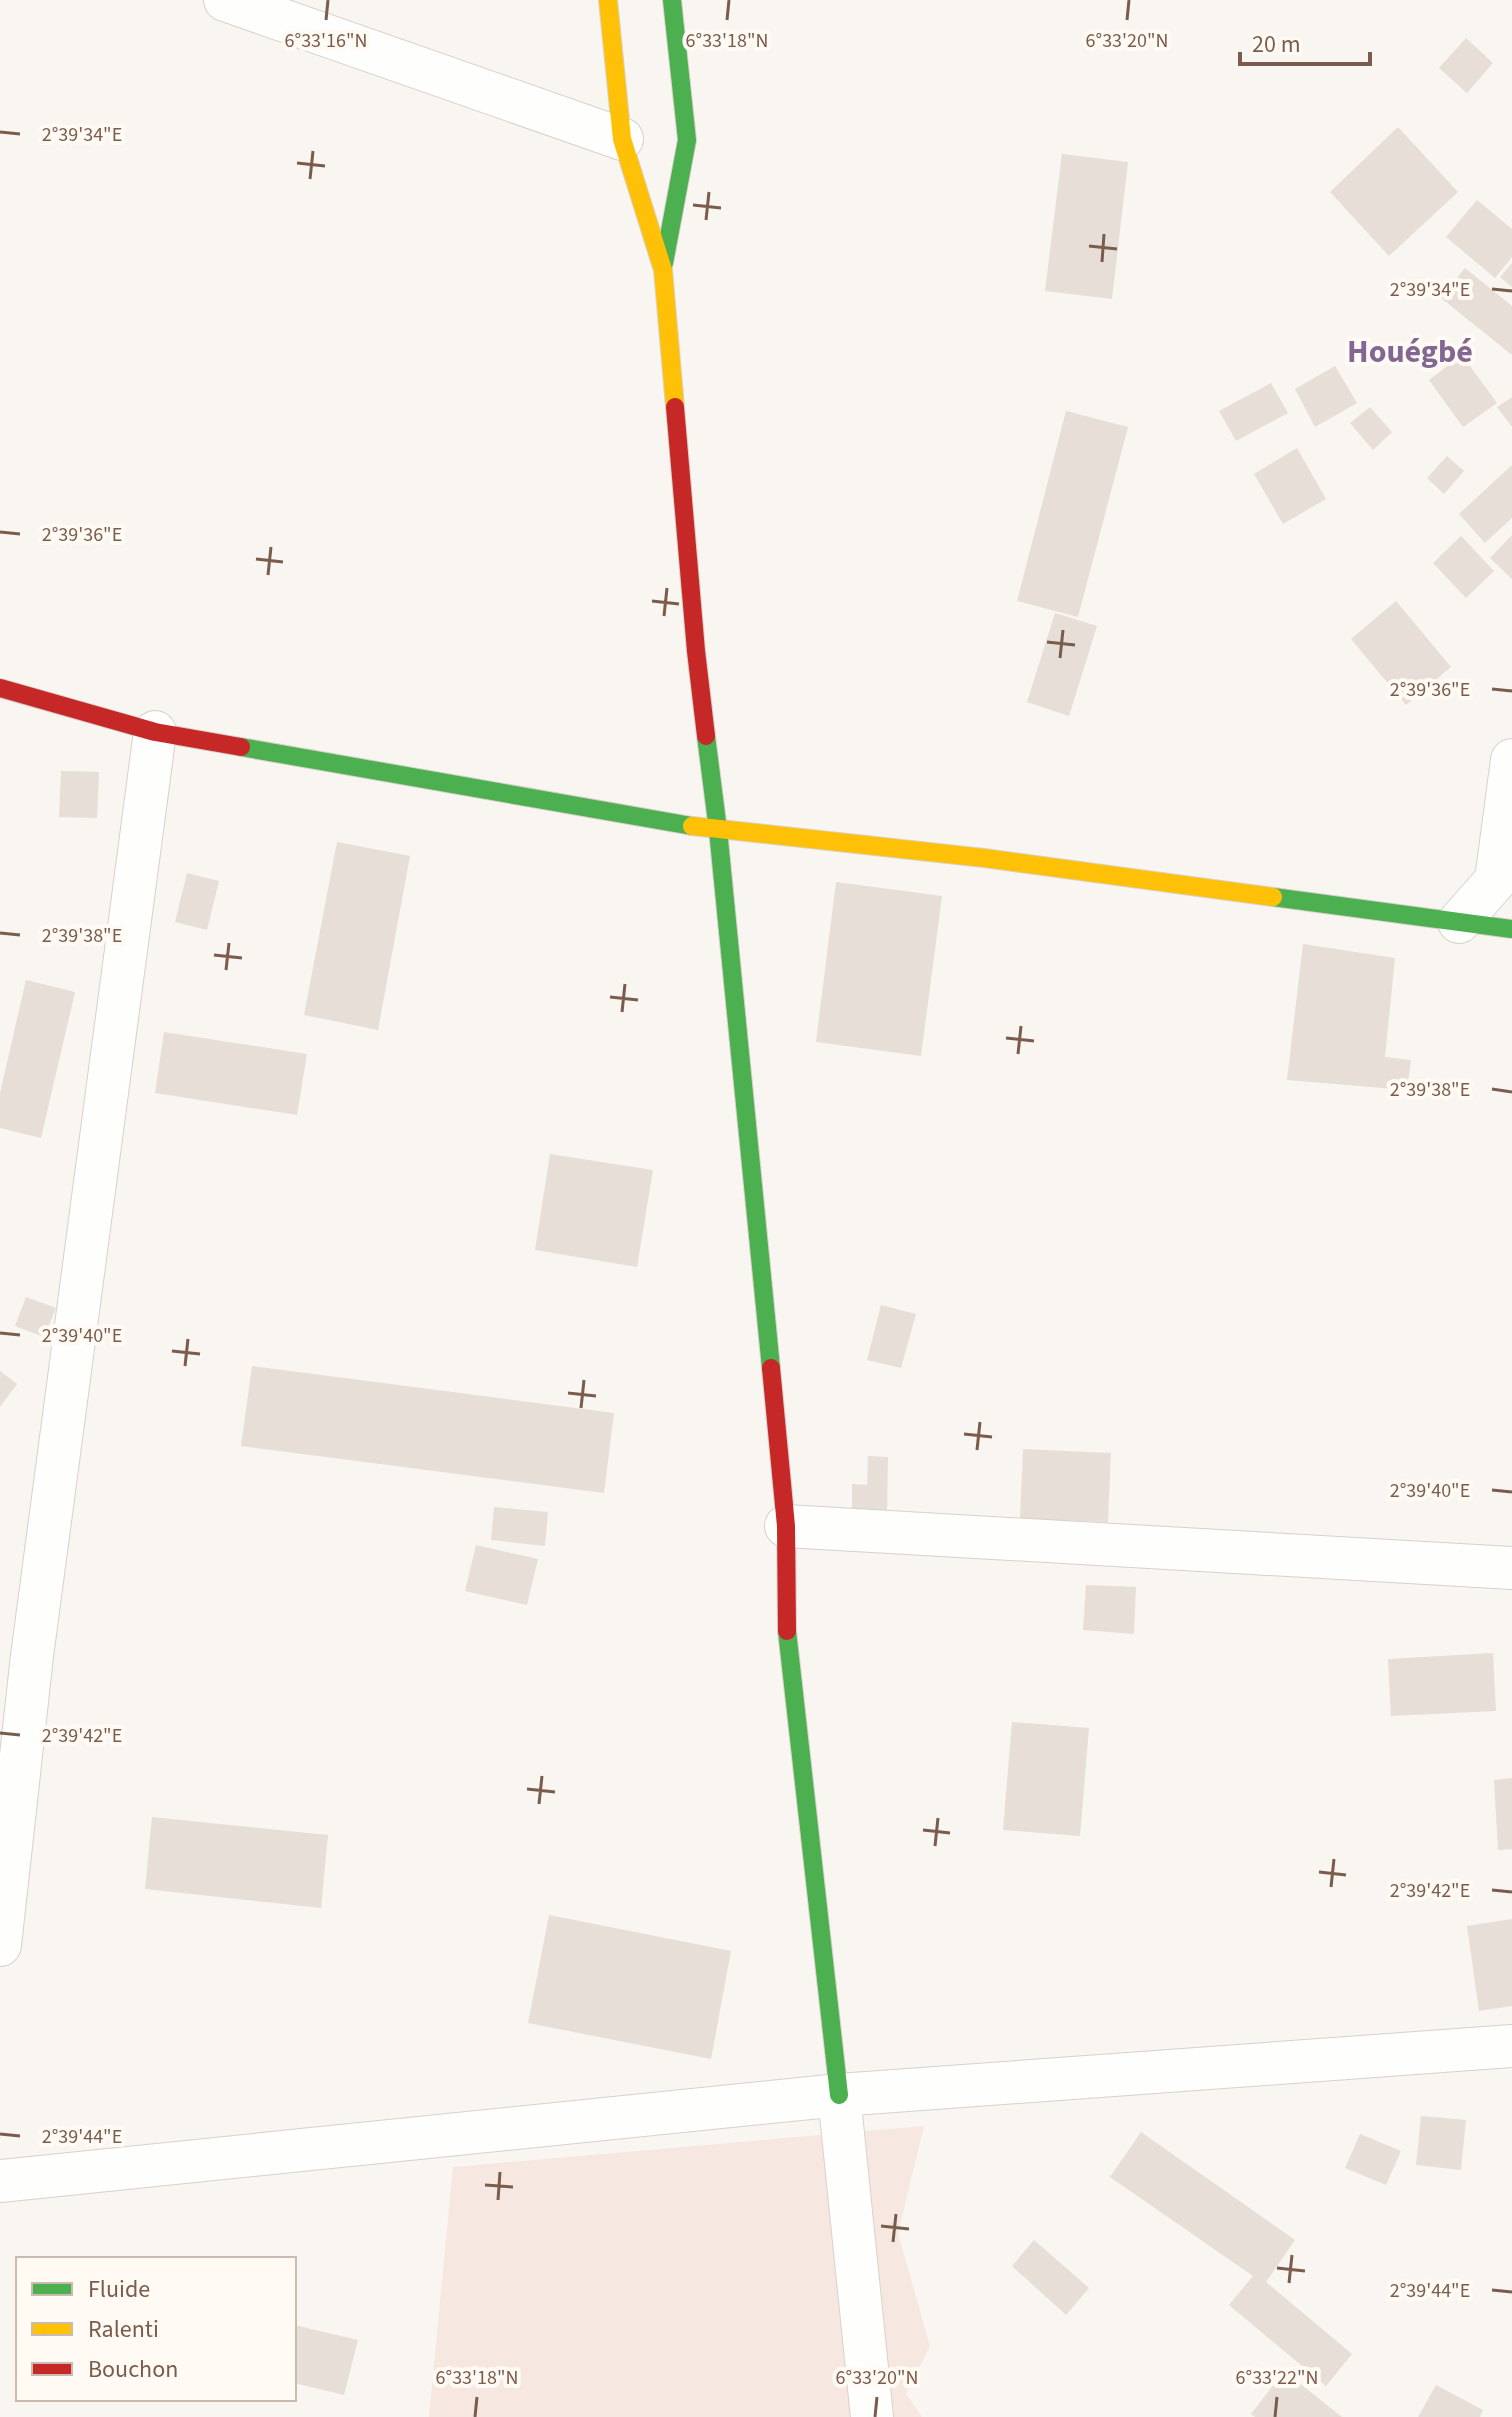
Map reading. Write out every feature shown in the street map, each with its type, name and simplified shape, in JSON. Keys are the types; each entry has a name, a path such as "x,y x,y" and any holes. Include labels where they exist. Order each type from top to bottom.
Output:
{"street":[{"path":"225,0 622,139"},
{"path":"608,0 622,139 663,270 696,651 718,830 786,1526 787,1637 872,2417"},
{"path":"663,270 687,140 672,0"},
{"path":"0,688 155,732 718,830 984,858 1512,929"},
{"path":"0,1945 16,1651 155,732"},
{"path":"1459,922 1504,895 1512,760"},
{"path":"786,1526 1512,1568"},
{"path":"0,2181 839,2095 1512,2046"}],"shaded area":[{"path":"924,2126 898,2233 930,2346 906,2394 922,2417 429,2417 453,2167"}],"building":[{"path":"1466,38 1493,63 1467,93 1439,68"},
{"path":"1398,127 1458,192 1389,256 1330,192"},
{"path":"1062,154 1128,162 1112,299 1045,291"},
{"path":"1477,200 1512,229 1512,257 1495,278 1446,237"},
{"path":"1512,263 1512,287 1500,277"},
{"path":"1465,268 1512,306 1512,355 1441,298"},
{"path":"1462,355 1497,403 1463,427 1429,380"},
{"path":"1335,366 1357,403 1315,427 1295,389"},
{"path":"1271,383 1288,413 1236,441 1219,411"},
{"path":"1512,397 1512,427 1497,407"},
{"path":"1370,407 1392,432 1373,450 1350,423"},
{"path":"1066,411 1128,427 1078,617 1017,601"},
{"path":"1297,448 1326,499 1283,524 1254,474"},
{"path":"1447,456 1464,471 1444,494 1427,478"},
{"path":"1512,465 1512,518 1485,543 1459,514"},
{"path":"1512,535 1512,579 1490,558"},
{"path":"1461,536 1494,571 1466,598 1433,563"},
{"path":"1396,601 1451,667 1406,705 1351,639"},
{"path":"1055,613 1097,626 1069,716 1027,702"},
{"path":"61,771 99,772 97,818 59,817"},
{"path":"337,842 410,856 378,1030 304,1015"},
{"path":"187,873 219,881 207,930 175,922"},
{"path":"836,882 942,896 921,1056 816,1042"},
{"path":"1303,944 1395,958 1385,1057 1411,1060 1407,1090 1287,1080"},
{"path":"26,980 75,992 41,1138 0,1128 0,1093"},
{"path":"164,1032 307,1054 297,1115 155,1093"},
{"path":"550,1154 653,1170 637,1267 535,1250"},
{"path":"26,1297 56,1308 44,1337 15,1326"},
{"path":"881,1305 916,1314 901,1368 867,1360"},
{"path":"252,1366 614,1413 604,1493 241,1446"},
{"path":"0,1371 17,1384 0,1407"},
{"path":"1023,1449 1111,1453 1108,1522 1020,1519"},
{"path":"868,1456 888,1457 887,1515 852,1515 852,1484 867,1485"},
{"path":"494,1507 548,1512 545,1546 491,1540"},
{"path":"476,1545 538,1559 527,1605 465,1591"},
{"path":"1086,1585 1136,1587 1134,1634 1083,1630"},
{"path":"1493,1653 1496,1711 1391,1716 1388,1659"},
{"path":"1012,1722 1089,1728 1080,1836 1003,1830"},
{"path":"1512,1778 1512,1849 1498,1850 1494,1780"},
{"path":"152,1817 328,1835 321,1908 145,1889"},
{"path":"549,1915 731,1951 711,2059 528,2023"},
{"path":"1512,1919 1512,2006 1479,2011 1467,1926"},
{"path":"1421,2116 1466,2120 1461,2170 1416,2165"},
{"path":"1141,2132 1295,2240 1266,2282 1352,2354 1326,2386 1229,2305 1253,2276 1110,2177"},
{"path":"1360,2134 1401,2151 1386,2185 1345,2168"},
{"path":"1034,2240 1089,2288 1066,2315 1012,2266"},
{"path":"296,2325 358,2340 344,2395 296,2383"},
{"path":"1284,2371 1342,2417 1255,2417 1251,2414"},
{"path":"1436,2385 1483,2410 1480,2417 1418,2417"}],"traffic: fast":[{"path":"664,263 687,140 672,0"},
{"path":"706,736 771,1368"},
{"path":"241,747 692,826"},
{"path":"1273,897 1512,929"},
{"path":"787,1631 839,2095"}],"traffic: slow":[{"path":"608,0 622,139 663,270 675,407"},
{"path":"692,826 984,858 1273,897"}],"traffic: jam":[{"path":"675,407 706,736"},
{"path":"0,688 155,732 241,747"},
{"path":"771,1368 786,1526 787,1631"}],"district":[{"name":"Houégbé","path":"1410,352"}]}
